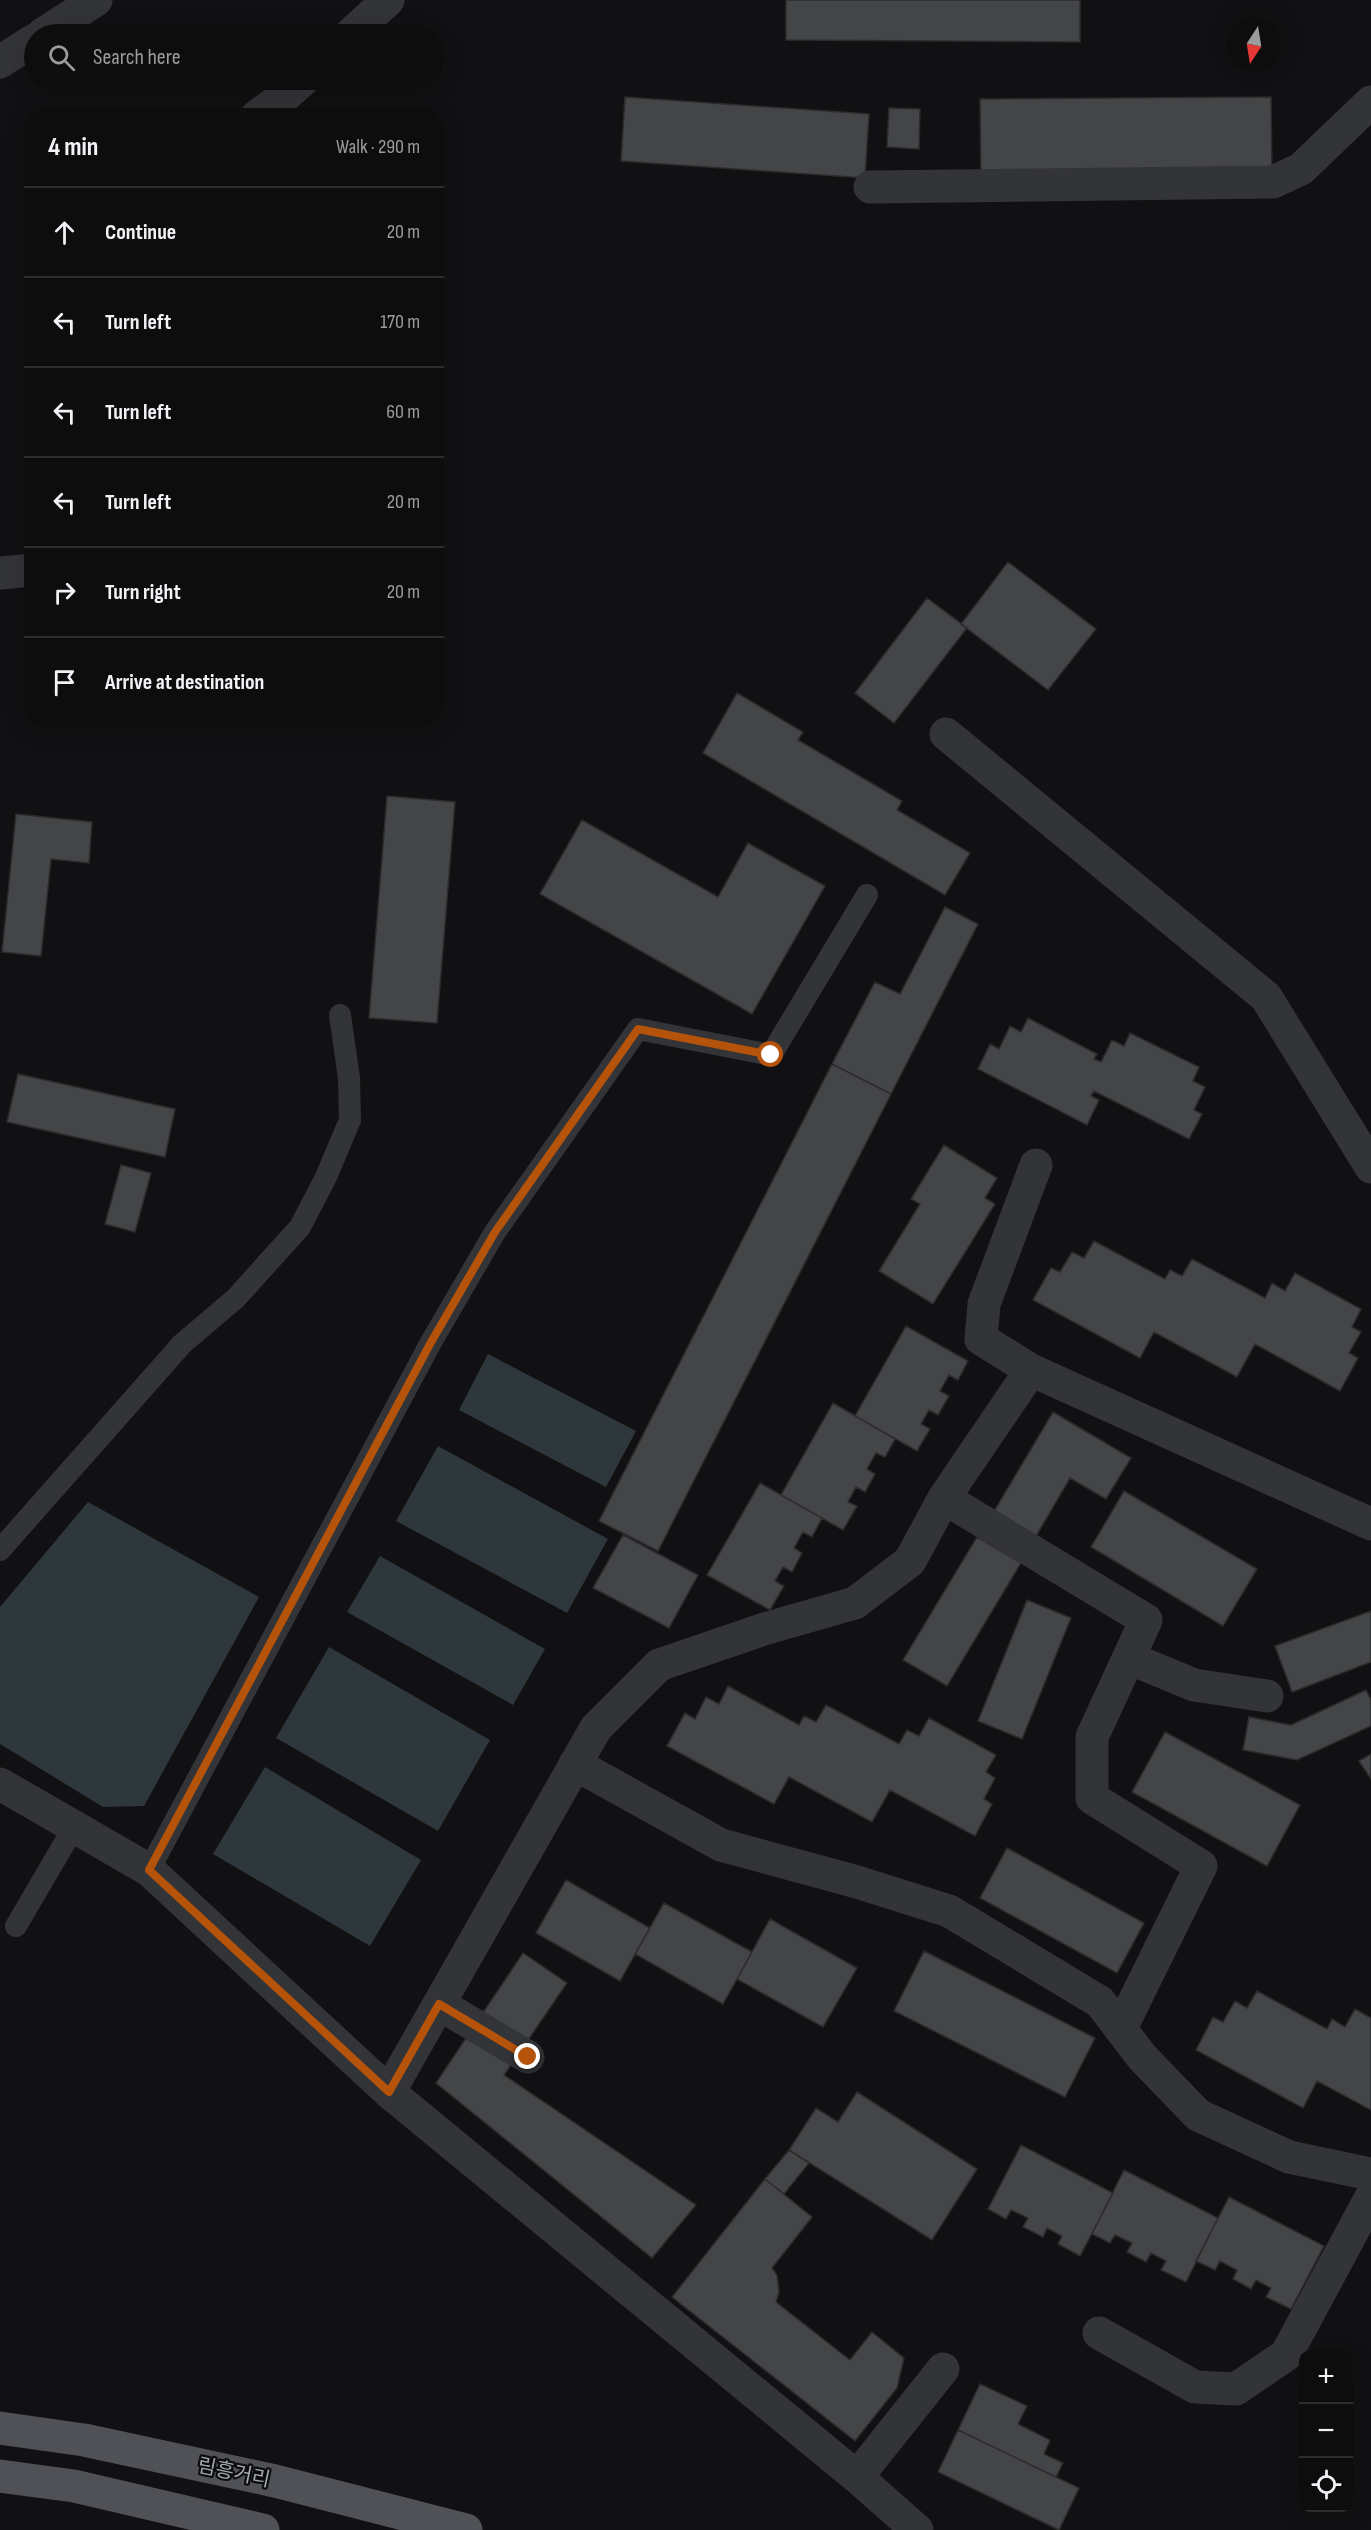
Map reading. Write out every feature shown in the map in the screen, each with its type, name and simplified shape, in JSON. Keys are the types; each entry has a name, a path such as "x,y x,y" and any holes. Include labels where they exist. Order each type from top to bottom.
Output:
{"main road":[{"name":"림흥거리","path":"0,2428 84,2440 264,2479 466,2530"},
{"path":"0,2476 74,2486 263,2530"}],"street":[{"path":"59,24 96,0"},
{"path":"362,24 388,0"},
{"path":"0,62 24,46"},
{"path":"268,108 292,90"},
{"path":"870,187 1273,182 1301,169 1371,102"},
{"path":"0,573 24,571"},
{"path":"946,734 1266,997 1371,1167"},
{"path":"1036,1165 984,1304 981,1339 1030,1370 1371,1524"},
{"path":"389,2092 596,1728 659,1665 764,1629 855,1603 910,1561 944,1498 1030,1370"},
{"path":"944,1498 1146,1620 1092,1737 1092,1798 1201,1866 1121,2028"},
{"path":"1129,1658 1194,1685 1267,1696"},
{"path":"575,1764 721,1845 857,1882 949,1911 1100,2002 1142,2057 1198,2115 1289,2157 1371,2174"},
{"path":"0,1784 149,1870 389,2092 857,2477 917,2530"},
{"path":"439,2004 528,2057"},
{"path":"1099,2333 1195,2387 1236,2389 1286,2355 1371,2197"},
{"path":"857,2477 944,2369"}],"lane":[{"path":"149,1870 424,1354 495,1232 638,1029 771,1055 867,895"},
{"path":"0,1550 182,1344 237,1298 300,1227 326,1177 350,1120 349,1078 340,1015"},
{"path":"16,1926 74,1827"}],"shaded area":[{"path":"488,1354 636,1431 606,1487 459,1410"},
{"path":"438,1446 608,1539 567,1613 396,1521"},
{"path":"88,1502 259,1597 144,1806 103,1807 0,1744 0,1607"},
{"path":"380,1556 545,1649 513,1705 347,1612"},
{"path":"329,1647 490,1740 438,1831 276,1738"},
{"path":"265,1767 421,1860 370,1946 213,1854"}],"building":[{"path":"786,0 1080,0 1080,42 786,40"},
{"path":"625,97 869,114 865,178 621,161"},
{"path":"1271,97 1272,175 981,177 980,99"},
{"path":"889,108 920,109 919,149 887,147"},
{"path":"1008,562 1096,629 1048,690 961,624"},
{"path":"927,598 967,628 894,723 855,693"},
{"path":"737,693 803,732 798,740 902,801 897,810 970,853 945,895 703,753"},
{"path":"387,796 455,802 437,1023 369,1018"},
{"path":"16,814 92,822 89,863 51,859 41,956 2,952"},
{"path":"582,820 718,897 748,843 825,886 752,1014 540,894"},
{"path":"945,907 978,924 891,1094 832,1064 875,982 900,994"},
{"path":"1028,1018 1097,1054 1094,1059 1101,1062 1112,1040 1124,1046 1130,1033 1199,1067 1193,1081 1205,1087 1194,1110 1202,1114 1189,1139 1094,1091 1091,1096 1099,1100 1087,1125 978,1069 990,1044 999,1049 1010,1026 1021,1032"},
{"path":"832,1064 891,1094 658,1551 599,1521"},
{"path":"18,1074 175,1109 165,1157 7,1122"},
{"path":"944,1145 997,1178 985,1198 995,1204 933,1304 879,1271 920,1204 911,1199"},
{"path":"121,1165 151,1173 135,1232 105,1224"},
{"path":"1094,1241 1165,1279 1170,1270 1182,1276 1192,1259 1265,1298 1272,1283 1285,1291 1295,1273 1361,1309 1352,1327 1361,1332 1349,1353 1358,1358 1340,1391 1255,1344 1237,1377 1154,1332 1140,1358 1033,1300 1051,1268 1060,1272 1072,1252 1084,1258"},
{"path":"906,1326 968,1361 958,1380 949,1375 940,1391 949,1396 938,1415 929,1410 921,1424 930,1429 917,1451 855,1416"},
{"path":"833,1403 895,1439 885,1457 876,1453 867,1469 875,1474 865,1492 856,1487 848,1502 857,1506 843,1530 781,1495"},
{"path":"1053,1412 1131,1458 1106,1499 1070,1478 1035,1538 993,1513"},
{"path":"760,1483 822,1518 812,1537 803,1532 794,1548 802,1553 792,1572 783,1567 775,1581 784,1586 770,1610 707,1575"},
{"path":"1124,1491 1257,1569 1223,1626 1091,1547"},
{"path":"623,1535 698,1575 669,1628 593,1588"},
{"path":"977,1537 1021,1563 947,1686 903,1660"},
{"path":"1027,1600 1071,1618 1022,1739 978,1721"},
{"path":"1371,1611 1371,1662 1292,1692 1275,1646"},
{"path":"728,1686 799,1725 804,1716 816,1722 826,1705 899,1744 907,1730 919,1736 929,1718 996,1755 986,1772 995,1778 984,1799 992,1804 975,1836 890,1790 872,1822 789,1777 774,1804 667,1746 685,1713 695,1719 706,1697 719,1704"},
{"path":"1366,1690 1371,1700 1371,1726 1297,1760 1243,1750 1249,1717 1291,1725"},
{"path":"1165,1732 1300,1805 1267,1866 1132,1792"},
{"path":"1371,1754 1371,1779 1359,1761"},
{"path":"1007,1848 1144,1923 1117,1973 980,1898"},
{"path":"566,1880 650,1928 620,1981 536,1933"},
{"path":"664,1903 752,1952 723,2004 635,1954"},
{"path":"770,1919 857,1968 823,2027 737,1979"},
{"path":"924,1951 1095,2038 1065,2097 894,2011"},
{"path":"523,1953 567,1983 504,2075 696,2205 652,2258 436,2083"},
{"path":"1257,1991 1327,2029 1332,2019 1345,2027 1355,2009 1371,2018 1371,2110 1317,2081 1303,2108 1196,2050 1213,2017 1223,2022 1235,2001 1247,2008"},
{"path":"857,2092 977,2169 932,2240 789,2150 816,2108 838,2122"},
{"path":"1021,2145 1113,2193 1080,2256 1058,2244 1062,2236 1047,2228 1043,2237 1023,2227 1028,2218 1011,2210 1006,2219 988,2209"},
{"path":"789,2150 809,2163 784,2194 765,2179"},
{"path":"1124,2170 1218,2218 1186,2282 1161,2270 1166,2261 1151,2253 1146,2262 1127,2252 1132,2243 1115,2235 1110,2243 1092,2234"},
{"path":"765,2179 812,2217 772,2268 777,2275 779,2292 776,2302 850,2360 872,2332 904,2358 897,2388 855,2441 672,2297"},
{"path":"1229,2197 1324,2246 1291,2309 1266,2297 1271,2288 1256,2280 1251,2289 1233,2279 1237,2270 1220,2261 1215,2270 1196,2261"},
{"path":"980,2384 1027,2406 1018,2424 1050,2440 1044,2454 1063,2463 1056,2477 958,2430"},
{"path":"958,2430 1079,2488 1059,2530 938,2472"}],"route":[{"path":"528,2057 439,2004 389,2092 149,1870 430,1344 495,1232 638,1029 771,1055"}]}
